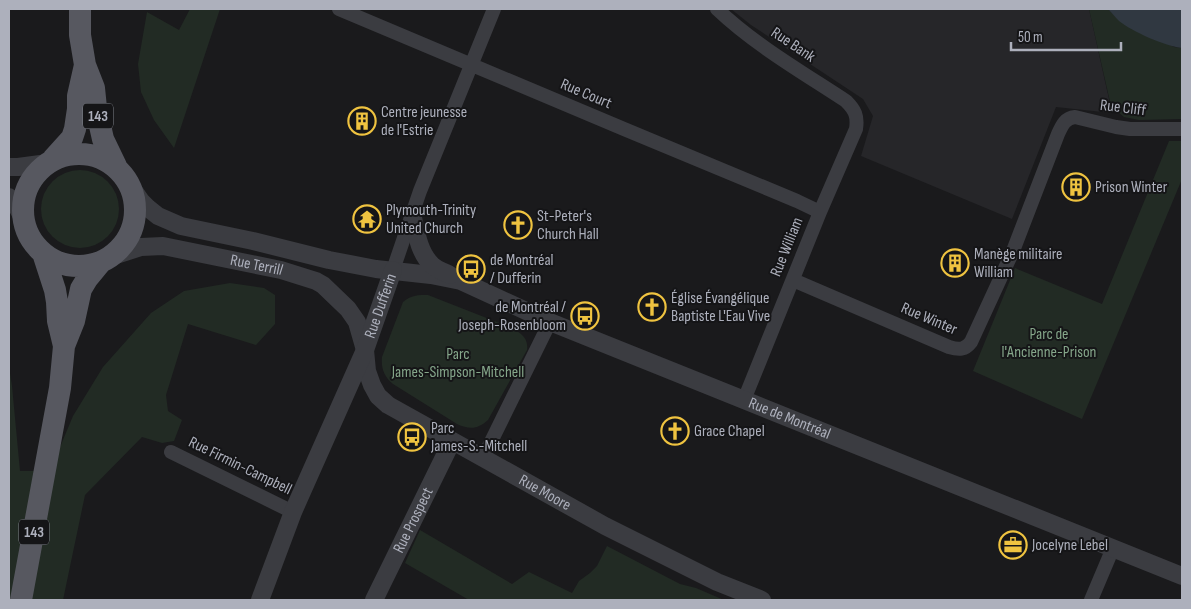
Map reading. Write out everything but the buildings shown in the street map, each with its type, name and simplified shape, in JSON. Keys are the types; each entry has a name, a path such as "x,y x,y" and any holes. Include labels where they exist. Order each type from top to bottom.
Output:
{"main road":[{"name":"143","path":"22,600 60,388 64,346 86,280 106,259 121,248 129,237 136,211 135,197 130,184 116,166 103,139 94,88 85,65 80,35 80,9"},
{"name":"143","path":"85,65 78,96 75,130 72,138 38,171 30,182 25,194 24,220 34,243 53,260 77,266 89,265 106,259"},
{"name":"143","path":"50,161 69,154 86,153 102,158 116,166"},
{"name":"143","path":"43,253 55,290 58,321 64,346"}],"street":[{"name":"Rue Court","path":"339,9 820,212"},
{"name":"Rue Dufferin","path":"260,600 293,512 365,350 412,213 494,9"},
{"name":"Rue Bank","path":"717,9 754,40 846,101 852,107"},
{"name":"Rue William","path":"744,400 820,212 856,129 858,121 852,107"},
{"name":"Rue Cliff","path":"1063,124 1069,118 1075,117 1116,128 1182,129"},
{"name":"Rue Winter","path":"793,280 956,349 960,350 967,347 1013,251 1063,124"},
{"path":"9,167 50,161"},
{"name":"Rue Terrill","path":"130,184 148,208 158,216 181,226 253,241 329,260 394,270"},
{"path":"9,197 15,203 24,220"},
{"path":"412,213 422,252 432,265 461,281"},
{"name":"Rue Terrill","path":"106,259 141,247 163,246 281,270 316,281 323,285 348,309 357,322 365,350"},
{"name":"Rue de Montréal","path":"394,270 461,281 550,322 1182,576"},
{"path":"484,458 550,322"},
{"name":"Rue Moore","path":"365,350 367,371 372,386 378,396 388,405 605,526 717,582 762,600"},
{"name":"Rue Prospect","path":"374,600 452,441"},
{"name":"Rue Firmin-Campbell","path":"171,452 293,512"},
{"path":"1092,600 1113,548"}],"shaded area":[{"path":"731,9 1089,9 1112,113 1056,107 1012,219 861,156 873,116 863,99 751,25"},
{"path":"1108,9 1182,9 1182,48 1158,41 1132,30 1119,21"}],"green space":[{"path":"190,9 220,9 174,148 154,120 141,92 138,64 147,12 179,30"},
{"path":"1089,9 1108,9 1120,21 1174,47 1182,48 1182,119 1139,120 1124,117 1111,106"},
{"name":"Parc de l'Ancienne-Prison","path":"1169,141 1182,141 1182,179 1082,419 973,371 1015,268 1102,304"},
{"path":"80,170 95,173 108,181 116,194 119,209 116,224 108,237 95,245 80,248 65,245 52,237 44,224 41,209 44,194 52,181 65,173"},
{"path":"230,283 264,288 275,295 275,324 256,345 188,324 166,395 168,411 182,420 174,441 162,443 142,437 85,495 63,600 9,600 9,367 20,471 50,471 73,416 103,367 151,313 184,291"},
{"name":"Parc James-Simpson-Mitchell","path":"428,295 511,328 519,332 526,341 527,350 488,420 477,427 470,428 457,424 393,384 384,372 382,357 403,302 415,296"},
{"path":"420,530 512,584 529,572 572,593 579,581 597,566 607,546 680,584 696,588 724,600 469,600 405,563"}],"place":[{"name":"Centre jeunesse de l'Estrie","path":"362,121"},
{"name":"Prison Winter","path":"1076,187"},
{"name":"Plymouth-Trinity United Church","path":"367,219"},
{"name":"St-Peter's Church Hall","path":"518,225"},
{"name":"Manège militaire William","path":"955,263"},
{"name":"de Montréal / Dufferin","path":"471,269"},
{"name":"Église Évangélique Baptiste L'Eau Vive","path":"652,307"},
{"name":"de Montréal / Joseph-Rosenbloom","path":"585,316"},
{"name":"Grace Chapel","path":"675,431"},
{"name":"Parc James-S.-Mitchell","path":"412,437"},
{"name":"Jocelyne Lebel","path":"1013,545"}]}
